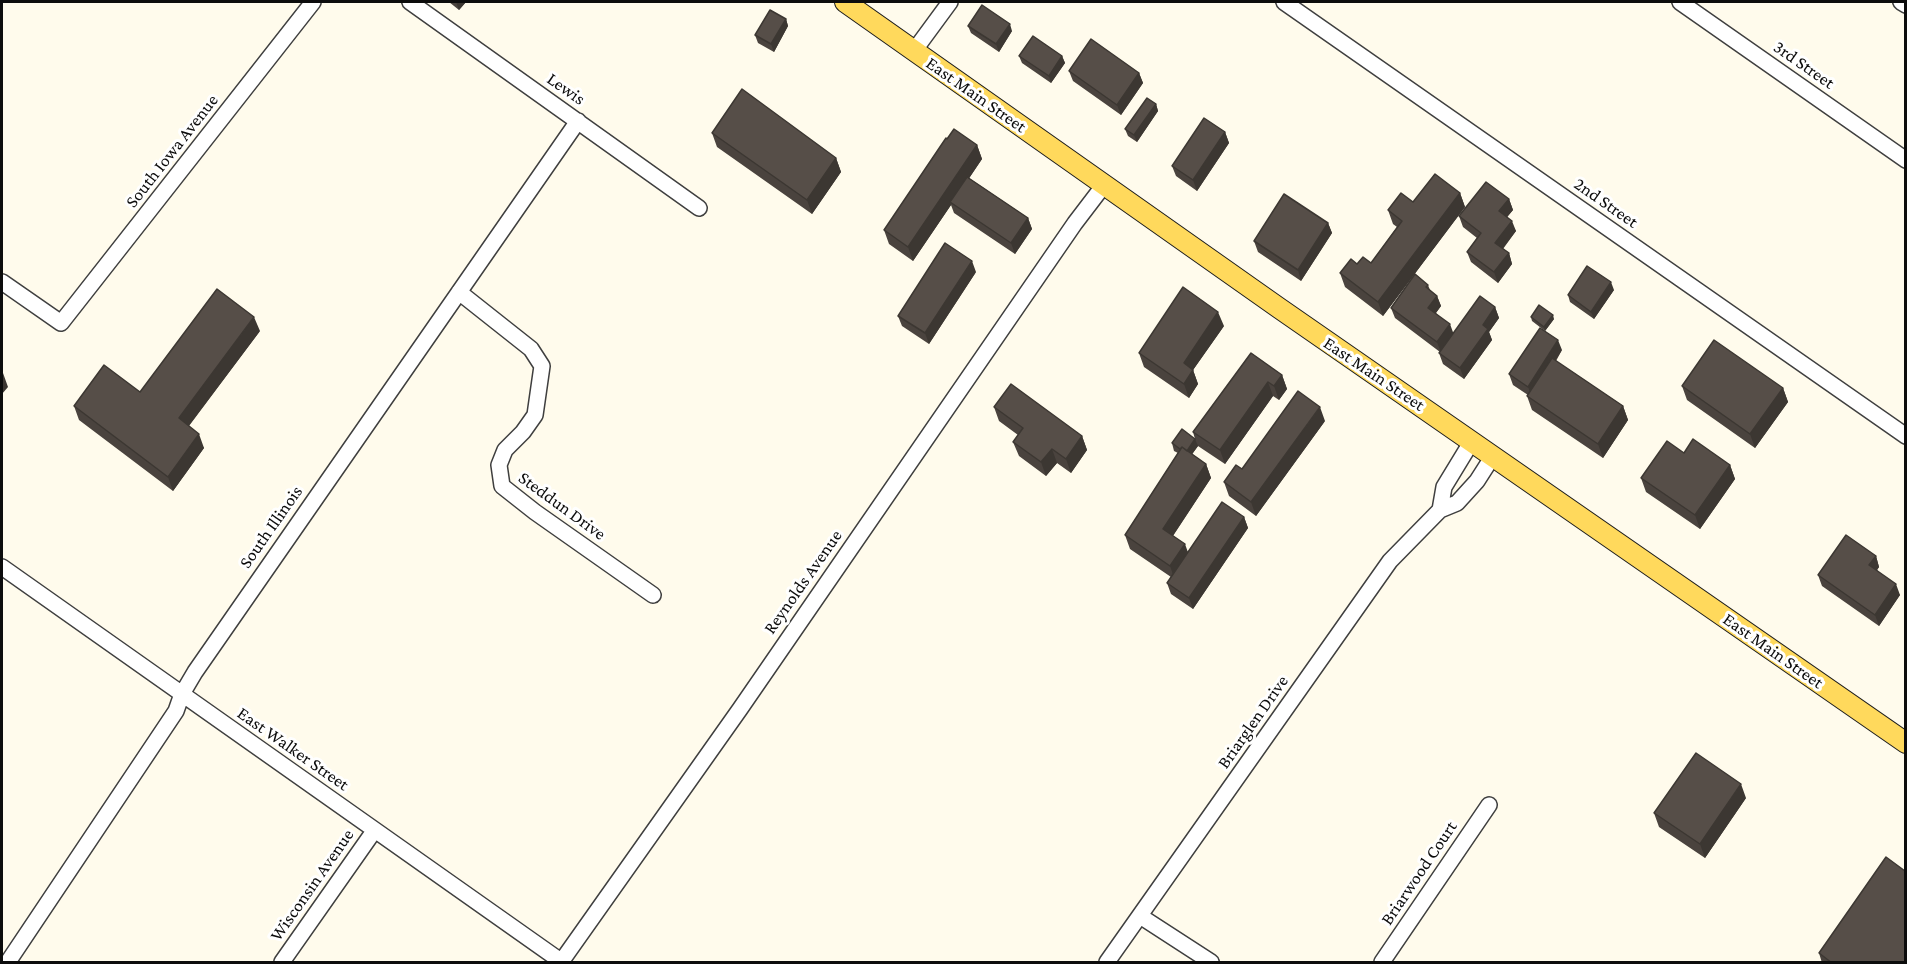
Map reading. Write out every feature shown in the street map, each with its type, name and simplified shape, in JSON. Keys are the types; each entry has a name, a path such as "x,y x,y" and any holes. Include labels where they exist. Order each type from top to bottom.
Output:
{"main road":[{"name":"East Main Street","path":"845,2 1905,743"}],"street":[{"name":"South Iowa Avenue","path":"2,282 61,323 313,2"},
{"name":"Lewis","path":"410,2 699,208"},
{"path":"914,51 950,2"},
{"name":"2nd Street","path":"1284,2 1905,436"},
{"name":"3rd Street","path":"1680,2 1905,160"},
{"path":"1901,2 1905,5"},
{"name":"South Illinois","path":"8,963 176,711 182,694 195,672 578,121"},
{"name":"Reynolds Avenue","path":"561,962 740,709 1075,223 1104,185"},
{"name":"Steddun Drive","path":"459,292 531,349 542,366 535,415 523,432 505,450 499,465 502,486 653,595"},
{"name":"Briarglen Drive","path":"1440,510 1444,487 1472,441"},
{"name":"Briarglen Drive","path":"1107,963 1390,561 1440,510 1457,503 1477,481 1493,456"},
{"name":"East Walker Street","path":"3,571 182,694 561,962"},
{"name":"Briarwood Court","path":"1382,963 1489,805"},
{"name":"Wisconsin Avenue","path":"282,963 374,831"},
{"path":"1140,916 1210,963"}],"building":[{"path":"982,5 1010,24 996,44 968,26"},
{"path":"770,10 786,19 771,44 755,35"},
{"path":"1033,36 1062,56 1049,76 1019,56"},
{"path":"1091,39 1139,73 1117,105 1069,71"},
{"path":"742,89 836,158 807,200 712,133"},
{"path":"1147,98 1156,104 1134,135 1125,129"},
{"path":"1204,118 1225,132 1193,180 1172,166"},
{"path":"954,129 977,145 908,247 884,230"},
{"path":"1435,174 1460,193 1378,302 1340,273 1351,259 1357,264 1363,257 1371,263 1402,221 1388,210 1401,193 1413,202"},
{"path":"967,177 1028,218 1011,243 950,202"},
{"path":"1486,182 1509,199 1499,211 1512,221 1495,243 1509,253 1494,272 1467,252 1481,233 1459,216"},
{"path":"1284,194 1328,223 1298,270 1254,241"},
{"path":"945,243 972,261 925,333 898,316"},
{"path":"1587,266 1611,282 1591,312 1568,295"},
{"path":"1415,274 1437,296 1428,308 1450,324 1437,342 1391,308"},
{"path":"1183,287 1218,312 1184,363 1193,370 1184,384 1139,353"},
{"path":"217,289 254,317 179,418 199,434 168,477 74,406 104,365 140,392"},
{"path":"1480,296 1495,307 1483,325 1488,329 1460,368 1439,353"},
{"path":"1539,305 1553,315 1544,327 1531,317"},
{"path":"1540,328 1558,340 1528,387 1509,374"},
{"path":"1714,340 1783,388 1750,434 1682,386"},
{"path":"1251,353 1282,375 1274,386 1268,382 1220,450 1193,432"},
{"path":"1552,358 1623,406 1598,444 1527,396"},
{"path":"1011,384 1082,436 1066,459 1052,449 1041,462 1013,442 1023,428 994,407"},
{"path":"1298,391 1320,407 1251,502 1224,482 1236,465 1242,469"},
{"path":"1182,429 1195,439 1187,451 1172,443"},
{"path":"1693,439 1730,465 1695,515 1641,478 1667,441 1684,453"},
{"path":"1182,447 1206,464 1163,529 1185,544 1170,566 1125,535"},
{"path":"1222,502 1244,517 1189,598 1167,583"},
{"path":"1846,535 1876,556 1869,565 1896,584 1875,615 1818,575"},
{"path":"1696,753 1741,784 1700,844 1654,813"},
{"path":"1886,857 1905,871 1905,963 1832,963 1819,953"}]}
